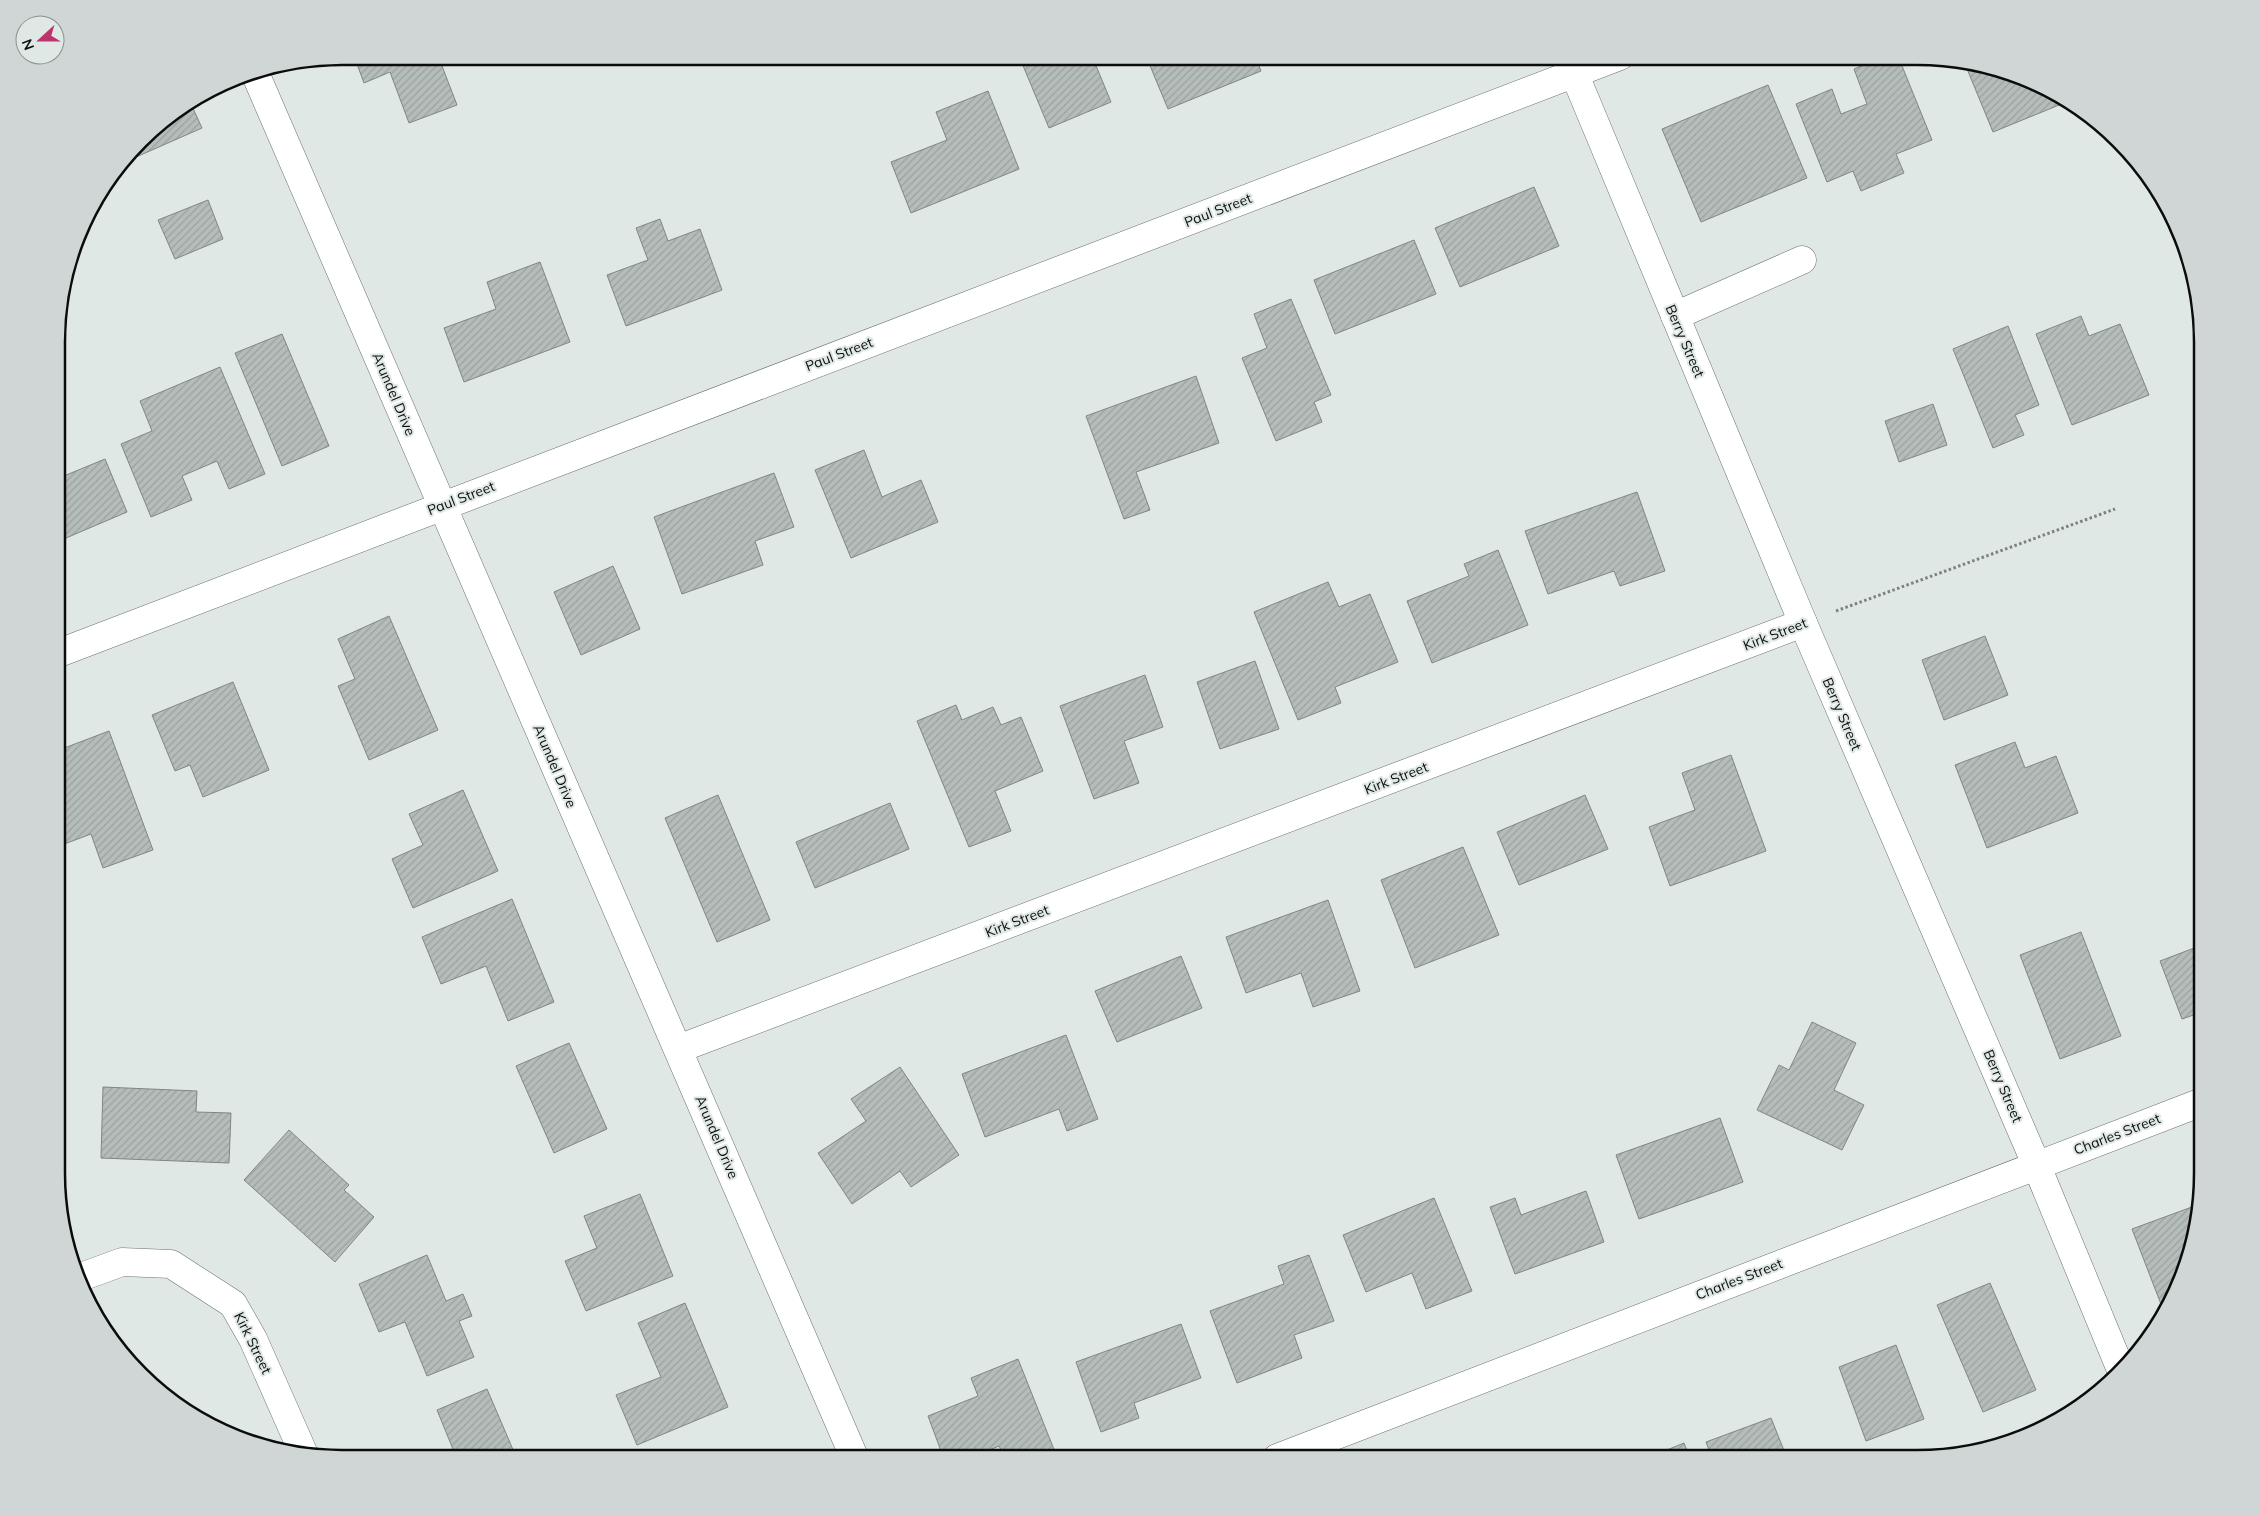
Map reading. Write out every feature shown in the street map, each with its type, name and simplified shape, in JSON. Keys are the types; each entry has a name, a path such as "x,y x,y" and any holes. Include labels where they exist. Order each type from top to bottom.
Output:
{"street":[{"name":"Berry Street","path":"1570,65 1804,623 2036,1164 2118,1363"},
{"name":"Paul Street","path":"65,651 1570,65"},
{"name":"Arundel Drive","path":"257,79 852,1450"},
{"path":"1675,316 1802,260"},
{"name":"Kirk Street","path":"678,1049 1804,623"},
{"name":"Charles Street","path":"1298,1450 2036,1164 2194,1105"},
{"name":"Kirk Street","path":"85,1276 122,1262 171,1264 234,1304 253,1339 301,1447"}],"path":[{"name":"Kirk Street","path":"1804,623 2114,509"}],"building":[{"path":"357,65 445,65 442,66 457,105 409,123 390,72 364,83"},
{"path":"1023,65 1096,65 1111,102 1049,128"},
{"path":"1150,65 1259,65 1261,71 1168,109"},
{"path":"1864,65 1902,65 1932,140 1896,154 1904,173 1861,191 1853,171 1827,182 1796,104 1832,89 1841,114 1867,104 1854,69"},
{"path":"1967,69 1989,74 2023,86 2060,105 1993,132"},
{"path":"1768,85 1807,178 1701,222 1662,129"},
{"path":"988,91 1019,169 911,213 891,162 947,140 936,112"},
{"path":"193,109 202,128 136,157 173,122"},
{"path":"1534,187 1559,246 1460,287 1435,228"},
{"path":"208,200 223,239 175,259 158,220"},
{"path":"660,219 668,241 700,229 722,290 626,326 607,275 648,260 636,228"},
{"path":"1414,240 1436,294 1335,334 1314,280"},
{"path":"540,262 570,342 464,382 444,328 496,309 487,282"},
{"path":"1291,299 1331,395 1314,402 1322,422 1276,441 1242,358 1267,348 1254,314"},
{"path":"2081,316 2089,336 2120,324 2149,395 2072,425 2036,334"},
{"path":"2008,326 2039,405 2015,415 2024,435 1993,448 1953,349"},
{"path":"282,334 329,446 282,466 235,353"},
{"path":"220,367 265,474 229,489 217,461 182,476 192,500 151,517 121,444 152,431 140,401"},
{"path":"1196,376 1219,443 1136,472 1150,510 1124,519 1086,416"},
{"path":"1933,404 1947,445 1899,462 1885,421"},
{"path":"864,450 882,497 921,480 938,522 851,558 815,470"},
{"path":"105,459 127,512 65,538 65,476"},
{"path":"774,473 794,527 755,541 763,565 682,594 654,517"},
{"path":"1637,492 1665,571 1620,586 1614,571 1548,594 1525,531"},
{"path":"1498,550 1528,625 1432,663 1407,601 1469,576 1464,564"},
{"path":"613,566 640,629 581,655 554,592"},
{"path":"1328,582 1339,607 1370,594 1398,662 1335,687 1341,703 1298,720 1254,612"},
{"path":"389,616 438,730 369,760 338,686 355,679 338,639"},
{"path":"1985,636 2008,695 1944,720 1922,660"},
{"path":"1255,661 1279,729 1220,749 1197,682"},
{"path":"1145,675 1163,727 1124,741 1139,783 1094,799 1060,706"},
{"path":"233,682 269,770 203,797 190,765 175,771 152,715"},
{"path":"956,705 962,720 993,707 1001,725 1021,717 1043,771 995,791 1011,831 969,847 917,721"},
{"path":"109,731 153,850 103,868 91,834 65,844 65,748"},
{"path":"2015,742 2025,768 2056,756 2078,813 1987,848 1955,765"},
{"path":"1731,755 1766,851 1670,886 1649,827 1695,810 1682,773"},
{"path":"463,790 498,871 413,908 392,859 423,845 409,814"},
{"path":"718,795 770,920 717,942 665,818"},
{"path":"1585,795 1608,849 1519,885 1497,832"},
{"path":"890,803 909,849 815,888 796,842"},
{"path":"1463,847 1499,935 1415,968 1381,880"},
{"path":"512,899 554,1002 508,1021 486,966 441,984 422,937"},
{"path":"1328,900 1360,991 1313,1007 1301,973 1246,993 1226,937"},
{"path":"2081,932 2121,1036 2060,1059 2020,955"},
{"path":"2194,948 2194,1015 2182,1019 2160,961"},
{"path":"1181,956 1202,1008 1117,1042 1095,991"},
{"path":"1812,1022 1856,1043 1834,1090 1864,1105 1842,1150 1757,1110 1779,1065 1789,1070"},
{"path":"1066,1035 1098,1119 1067,1131 1059,1109 985,1137 962,1074"},
{"path":"569,1043 607,1129 554,1153 516,1066"},
{"path":"900,1067 959,1155 911,1187 900,1171 852,1204 818,1153 866,1121 851,1099"},
{"path":"103,1087 197,1091 196,1112 231,1113 229,1163 101,1158"},
{"path":"1720,1118 1743,1182 1639,1219 1616,1155"},
{"path":"289,1130 349,1185 344,1190 374,1217 335,1262 244,1180"},
{"path":"1586,1191 1604,1242 1515,1274 1490,1207 1515,1198 1521,1215"},
{"path":"640,1194 673,1276 586,1311 565,1261 597,1248 584,1216"},
{"path":"1434,1198 1472,1291 1426,1309 1412,1273 1366,1292 1343,1235"},
{"path":"2192,1207 2185,1245 2173,1279 2161,1304 2132,1229"},
{"path":"427,1255 446,1301 463,1294 472,1316 459,1321 474,1357 427,1376 405,1322 379,1332 359,1284"},
{"path":"1309,1255 1334,1321 1294,1335 1302,1358 1237,1383 1210,1311 1284,1284 1278,1266"},
{"path":"1990,1283 2036,1390 1983,1412 1937,1305"},
{"path":"685,1303 728,1407 637,1445 616,1395 661,1377 638,1323"},
{"path":"1181,1324 1201,1378 1134,1403 1139,1418 1101,1432 1076,1362"},
{"path":"1896,1345 1924,1419 1866,1441 1839,1367"},
{"path":"1018,1359 1054,1450 1001,1450 999,1446 990,1450 941,1450 928,1416 978,1396 971,1378"},
{"path":"487,1389 513,1450 453,1450 437,1410"},
{"path":"1771,1418 1784,1450 1709,1450 1706,1442"},
{"path":"1684,1443 1687,1450 1667,1450"}]}
